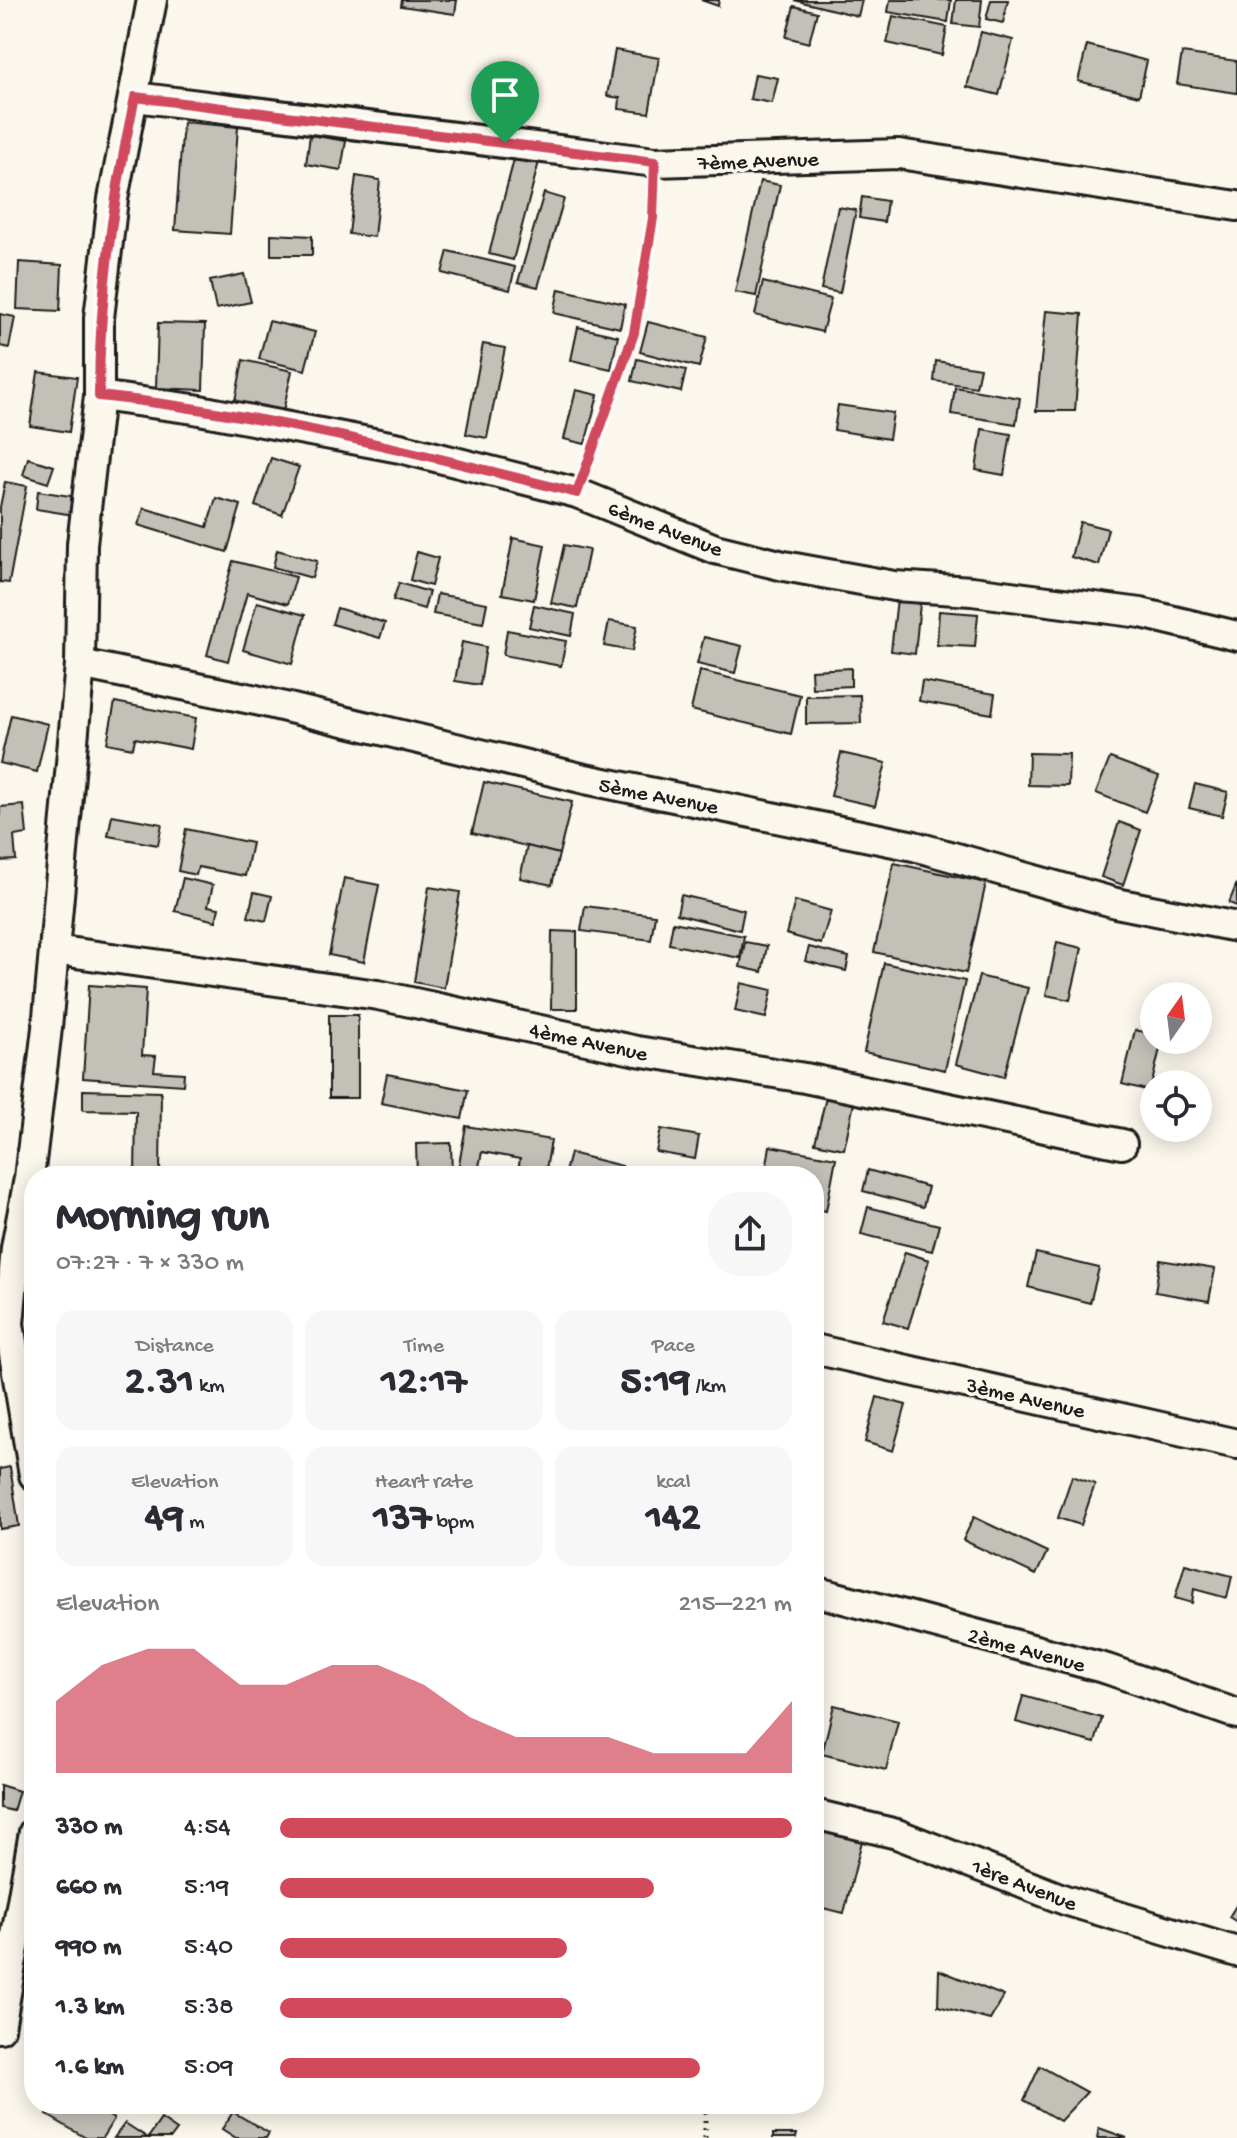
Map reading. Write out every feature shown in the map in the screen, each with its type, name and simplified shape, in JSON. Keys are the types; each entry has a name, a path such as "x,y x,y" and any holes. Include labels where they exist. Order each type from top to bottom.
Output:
{"street":[{"path":"33,1166 80,664 82,544 99,396 99,318 111,213 152,0"},
{"name":"7ème Avenue","path":"135,97 655,162 899,154 1237,206"},
{"name":"6ème Avenue","path":"99,396 194,409 400,448 577,493 715,549 784,566 894,586 972,591 1141,613 1237,636"},
{"name":"5ème Avenue","path":"80,664 256,700 585,779 914,846 1116,903 1237,927"},
{"name":"4ème Avenue","path":"54,950 378,995 637,1051 805,1078 1122,1144"},
{"path":"24,1189 11,1206 9,1324 24,1415"},
{"name":"3ème Avenue","path":"824,1351 1237,1444"},
{"name":"2ème Avenue","path":"824,1594 1107,1669 1237,1714"},
{"name":"1ère Avenue","path":"824,1816 897,1834 1065,1900 1237,1952"},
{"path":"2,2015 24,1889"}],"path":[{"path":"577,493 634,333 653,218 655,162"},
{"path":"705,2114 705,2138"}],"building":[{"path":"402,0 457,0 455,14 401,6"},
{"path":"701,0 719,0 718,6"},
{"path":"794,0 862,0 858,16"},
{"path":"890,0 951,0 948,22 888,12"},
{"path":"956,0 982,0 979,27 953,24"},
{"path":"991,0 1008,0 1003,23 986,19"},
{"path":"794,6 817,12 809,43 786,37"},
{"path":"893,16 947,27 942,55 887,43"},
{"path":"981,32 1013,40 999,95 967,87"},
{"path":"1087,45 1147,61 1139,96 1078,81"},
{"path":"615,50 659,58 649,113 619,109 620,98 607,96"},
{"path":"1182,53 1237,61 1237,93 1177,84"},
{"path":"755,74 778,78 772,103 750,99"},
{"path":"183,122 238,127 230,234 175,230"},
{"path":"310,135 346,141 341,170 306,164"},
{"path":"516,152 540,158 513,260 489,254"},
{"path":"356,176 380,180 374,237 349,234"},
{"path":"760,181 780,185 756,296 735,292"},
{"path":"544,193 564,199 538,287 518,282"},
{"path":"862,197 887,201 884,222 859,218"},
{"path":"838,207 856,210 840,293 821,289"},
{"path":"271,234 312,236 312,255 271,255"},
{"path":"448,251 515,267 510,290 442,273"},
{"path":"19,262 62,265 60,311 17,309"},
{"path":"244,274 251,302 216,309 210,281"},
{"path":"763,282 831,299 822,332 755,315"},
{"path":"559,289 625,304 620,328 554,313"},
{"path":"1046,311 1082,314 1075,411 1036,411"},
{"path":"0,314 15,317 9,348 0,346"},
{"path":"269,321 315,332 305,370 259,359"},
{"path":"648,322 707,337 699,367 640,352"},
{"path":"158,323 205,324 203,390 156,388"},
{"path":"578,327 618,336 611,369 571,360"},
{"path":"483,344 505,348 487,438 466,434"},
{"path":"637,359 686,370 681,392 632,381"},
{"path":"243,360 292,371 282,416 234,406"},
{"path":"936,361 980,368 976,387 934,381"},
{"path":"38,372 77,377 69,432 30,426"},
{"path":"955,387 1020,398 1016,424 951,414"},
{"path":"576,390 598,395 585,444 564,439"},
{"path":"838,405 893,413 889,439 834,430"},
{"path":"982,429 1011,434 1004,475 976,470"},
{"path":"28,458 54,466 48,483 23,475"},
{"path":"271,458 299,467 282,515 255,506"},
{"path":"5,482 27,486 9,583 0,582 0,507"},
{"path":"38,491 77,497 74,515 36,509"},
{"path":"216,498 241,505 227,552 138,525 144,508 207,527"},
{"path":"1080,522 1108,529 1099,565 1071,557"},
{"path":"513,538 545,545 534,600 502,594"},
{"path":"564,545 589,550 577,608 551,603"},
{"path":"277,550 317,561 312,578 273,567"},
{"path":"417,552 438,558 431,586 410,580"},
{"path":"233,561 296,577 288,604 247,593 228,661 207,655"},
{"path":"399,583 429,592 424,609 393,600"},
{"path":"898,590 921,593 915,654 891,651"},
{"path":"437,594 487,603 483,623 433,614"},
{"path":"257,602 305,615 292,664 243,650"},
{"path":"534,605 575,614 571,636 529,627"},
{"path":"337,608 385,623 380,638 332,624"},
{"path":"939,611 978,614 975,647 937,645"},
{"path":"609,621 637,626 632,651 604,646"},
{"path":"507,630 566,641 561,666 503,655"},
{"path":"704,637 742,646 735,673 697,664"},
{"path":"462,642 486,647 480,685 455,681"},
{"path":"851,668 851,686 812,688 811,670"},
{"path":"700,671 800,695 791,734 691,710"},
{"path":"922,681 995,694 992,714 919,701"},
{"path":"860,695 861,723 806,724 806,696"},
{"path":"115,702 196,718 191,749 135,738 133,748 107,743"},
{"path":"11,715 48,724 37,772 0,763"},
{"path":"841,753 886,763 875,806 831,796"},
{"path":"1029,753 1069,754 1068,786 1028,785"},
{"path":"1110,758 1159,776 1145,812 1096,793"},
{"path":"484,782 572,802 559,854 472,833"},
{"path":"1195,784 1228,792 1222,816 1189,808"},
{"path":"24,805 27,834 14,836 16,860 0,861 0,807"},
{"path":"112,815 162,824 158,845 108,836"},
{"path":"1119,822 1141,830 1123,885 1101,877"},
{"path":"186,829 252,843 245,876 198,867 196,875 178,871"},
{"path":"527,846 559,854 552,885 520,878"},
{"path":"894,863 986,883 966,973 874,952"},
{"path":"183,878 213,885 208,906 219,908 216,921 175,911"},
{"path":"344,878 379,885 364,962 329,955"},
{"path":"1237,883 1237,906 1229,903"},
{"path":"429,887 460,892 444,988 414,982"},
{"path":"254,892 272,896 266,921 248,917"},
{"path":"681,895 744,910 740,930 677,914"},
{"path":"795,901 831,911 821,944 786,934"},
{"path":"585,906 655,915 651,940 581,931"},
{"path":"673,922 744,936 740,958 669,944"},
{"path":"552,931 577,932 577,1009 551,1009"},
{"path":"745,942 767,946 762,972 740,967"},
{"path":"1057,942 1082,948 1070,1000 1046,995"},
{"path":"809,947 849,957 846,971 805,961"},
{"path":"884,963 965,981 945,1070 864,1052"},
{"path":"979,976 1028,988 1004,1077 956,1064"},
{"path":"741,983 772,990 766,1018 735,1011"},
{"path":"89,985 146,989 142,1055 156,1056 154,1071 184,1073 183,1085 83,1078"},
{"path":"329,1015 358,1015 358,1098 329,1098"},
{"path":"1135,1030 1140,1031 1140,1054 1159,1054 1155,1070 1140,1070 1140,1088 1122,1084"},
{"path":"387,1074 468,1090 462,1119 381,1103"},
{"path":"83,1090 161,1092 160,1166 135,1166 136,1111 83,1110"},
{"path":"827,1093 855,1099 844,1149 815,1143"},
{"path":"466,1126 551,1140 547,1166 519,1166 520,1159 482,1152 479,1166 459,1166"},
{"path":"661,1129 699,1136 695,1159 656,1152"},
{"path":"451,1143 452,1166 417,1166 416,1144"},
{"path":"770,1146 836,1158 826,1211 824,1166 767,1166"},
{"path":"570,1153 622,1166 567,1166"},
{"path":"868,1170 928,1187 923,1207 863,1191"},
{"path":"868,1207 939,1225 932,1251 861,1234"},
{"path":"905,1252 929,1260 908,1328 883,1321"},
{"path":"1036,1253 1099,1268 1090,1303 1028,1287"},
{"path":"1160,1260 1215,1269 1209,1301 1155,1292"},
{"path":"877,1397 906,1405 893,1451 865,1442"},
{"path":"10,1467 19,1526 0,1529 0,1469"},
{"path":"1072,1476 1095,1484 1081,1525 1058,1518"},
{"path":"974,1517 1047,1552 1036,1575 963,1540"},
{"path":"1185,1564 1232,1576 1227,1598 1194,1589 1192,1603 1175,1598"},
{"path":"1023,1696 1102,1718 1095,1743 1016,1722"},
{"path":"834,1705 898,1721 886,1770 824,1754"},
{"path":"0,1785 19,1791 13,1811 0,1808"},
{"path":"824,1832 862,1841 844,1913 824,1908"},
{"path":"1237,1904 1237,1922 1229,1917"},
{"path":"939,1970 1004,1996 990,2020 938,2006"},
{"path":"1040,2066 1087,2092 1060,2121 1024,2100"},
{"path":"106,2114 114,2119 102,2138 86,2138 47,2115"},
{"path":"232,2114 236,2114 269,2133 266,2138 236,2138 222,2129"},
{"path":"161,2119 177,2130 171,2138 148,2138"},
{"path":"125,2123 148,2138 114,2138"},
{"path":"1099,2128 1127,2138 1097,2138"},
{"path":"773,2134 797,2134 796,2138 773,2138"}],"route":[{"path":"135,97 239,107 505,143 655,162 653,218 634,333 577,493 400,448 194,409 99,396 99,318 113,199 135,97"}]}
